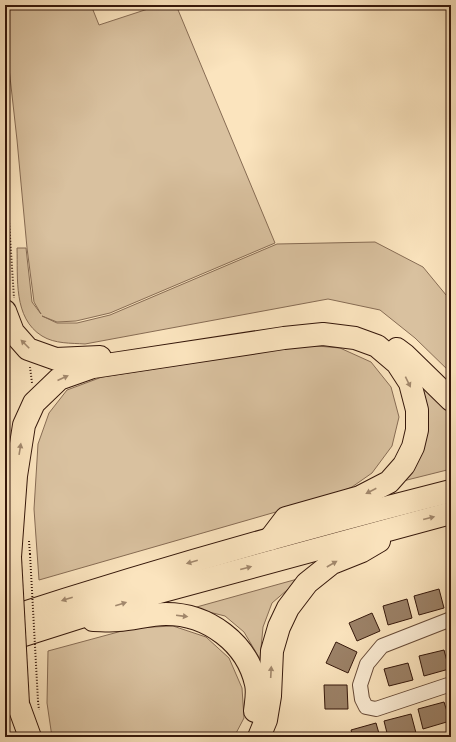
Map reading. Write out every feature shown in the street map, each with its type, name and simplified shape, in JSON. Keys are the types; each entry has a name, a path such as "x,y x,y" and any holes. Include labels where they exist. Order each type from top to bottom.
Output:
{"highway":[{"path":"5,310 13,332 28,348 56,359 92,358 320,324 358,329 384,340 405,355 451,400"},
{"path":"30,737 16,476 24,425 34,403 59,379 93,367 284,338 323,334 355,338 377,346 397,363 410,383 417,410 417,430 413,447 404,465 389,482 360,497 286,518 270,539"},
{"path":"5,463 20,555"},
{"path":"5,619 67,598 270,539 451,491"},
{"path":"5,641 163,591 451,513"},
{"path":"259,737 266,720 270,696 272,651 279,627 288,608 307,583 332,563 362,551 408,524"},
{"path":"71,620 118,620 166,614 188,616 205,622 219,630 229,638 246,659 256,684 257,696 254,719 247,737"},
{"path":"20,737 28,703"}],"street":[{"path":"451,619 382,646 367,664 360,685 362,699 366,707 376,709 451,684"}],"path":[{"path":"20,555 28,703"}],"shaded area":[{"path":"5,5 91,5 99,25 160,5 176,5 275,243 110,313 76,321 57,322 42,316 57,323 77,323 110,315 277,244 375,242 423,267 451,301 451,373 415,338 380,310 328,299 85,344 63,343 47,339 42,336 26,319 19,296 17,248 26,248 32,302 41,314 34,302 27,248 6,41"},
{"path":"306,345 340,348 371,362 391,387 399,417 392,446 372,473 352,487 328,497 39,580 34,509 38,444 49,413 67,390 102,377"},
{"path":"413,375 451,408 451,469 399,482"},
{"path":"301,578 272,603 263,627 260,659 244,632 225,616 193,608"},
{"path":"173,626 206,637 229,658 242,688 244,718 234,737 52,737 47,703 48,651 133,628"}],"building":[{"path":"439,589 444,608 419,615 414,596"},
{"path":"407,599 412,618 388,625 383,606"},
{"path":"372,613 380,631 357,641 349,623"},
{"path":"336,642 357,652 348,673 326,663"},
{"path":"444,650 449,669 424,676 419,656"},
{"path":"408,663 413,680 389,686 384,669"},
{"path":"324,685 347,685 348,709 325,709"},
{"path":"444,702 450,721 423,729 418,709"},
{"path":"411,714 416,733 402,737 388,737 384,721"},
{"path":"376,723 380,737 353,737 351,730"}]}
